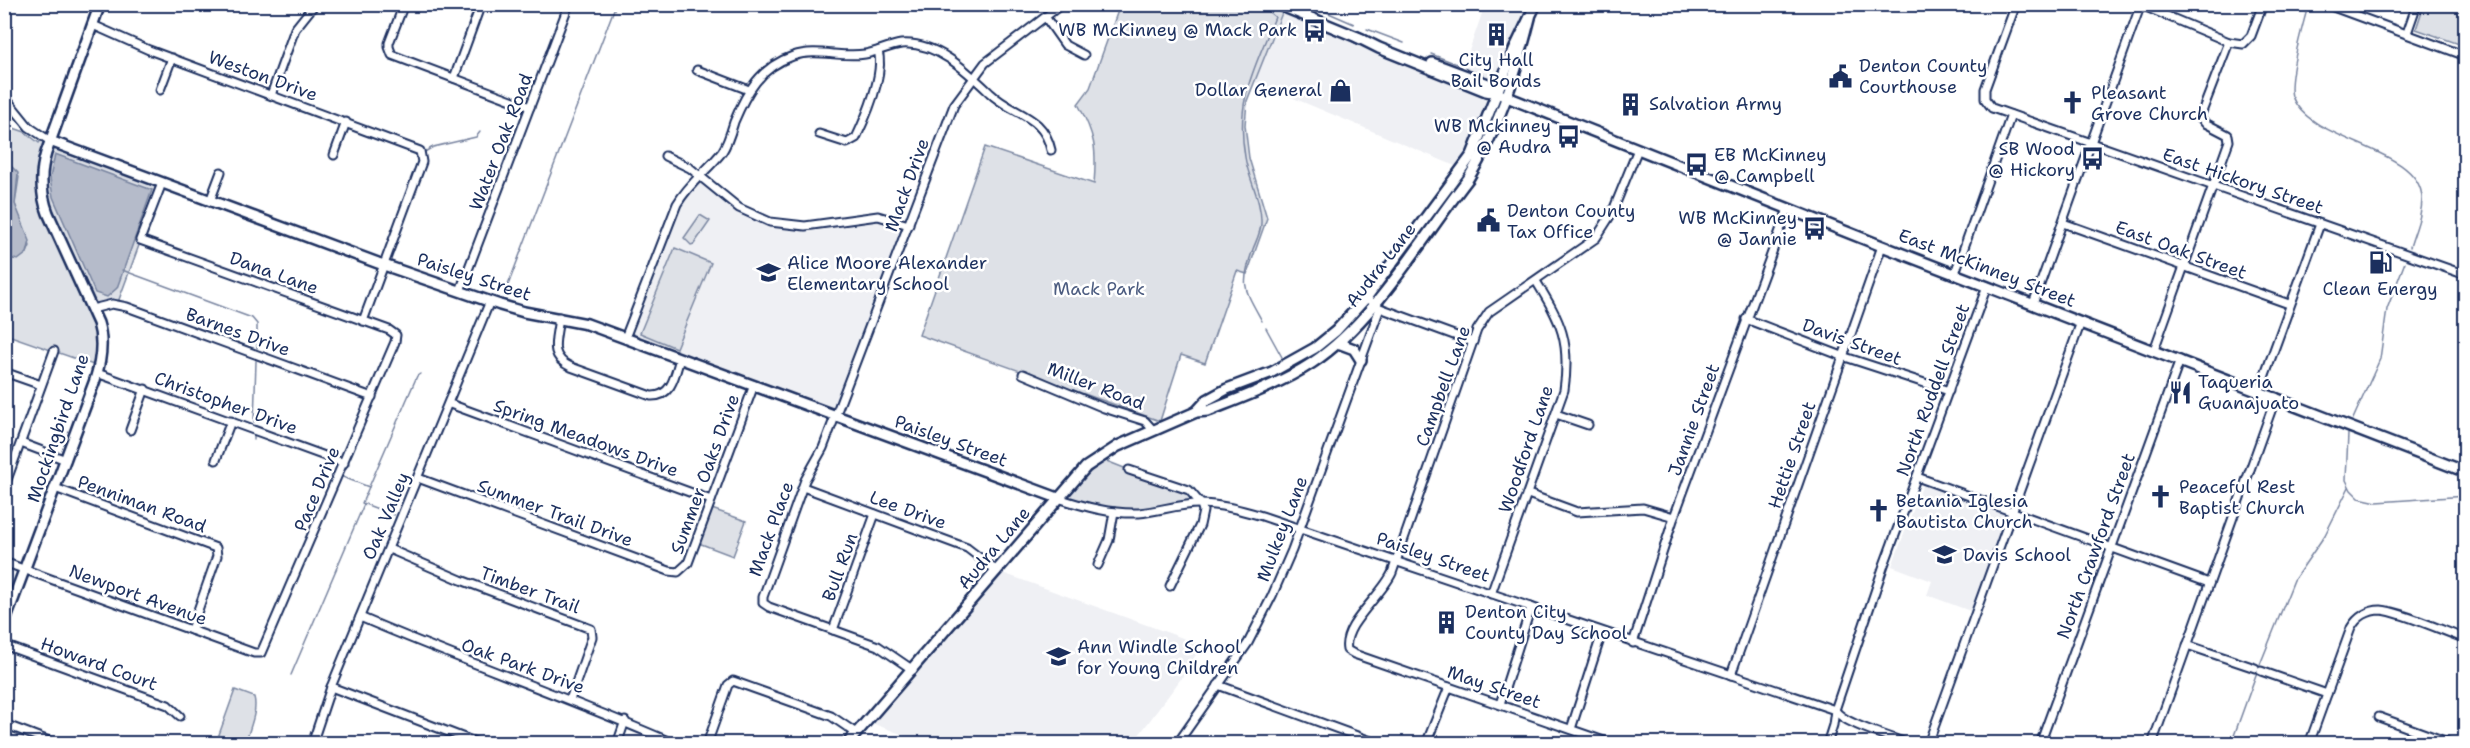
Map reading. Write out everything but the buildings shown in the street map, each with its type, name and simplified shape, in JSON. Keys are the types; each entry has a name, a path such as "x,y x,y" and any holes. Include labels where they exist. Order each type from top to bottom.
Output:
{"street":[{"name":"Mockingbird Lane","path":"4,624 97,373 101,338 92,309 45,203 41,176 50,141 100,4"},
{"path":"271,95 294,32 315,4"},
{"path":"404,4 389,43 390,52 397,58 530,107"},
{"path":"454,78 482,4"},
{"name":"Water Oak Road","path":"460,291 569,4"},
{"name":"Mack Drive","path":"835,415 909,225 946,121 958,98 972,77 990,58 1062,4"},
{"name":"East McKinney Street","path":"1277,4 1486,91 2466,472"},
{"name":"Audra Lane","path":"847,744 913,670 1058,498 1098,458 1196,412 1208,411 1258,391 1312,363 1338,343 1373,304 1443,203 1479,162 1501,95 1523,51 1530,18 1536,4"},
{"name":"East Hickory Street","path":"2016,4 1984,94 1992,108 2466,275"},
{"path":"2033,304 2141,5 2229,42 2243,44 2248,40 2263,4"},
{"path":"2325,4 2466,56"},
{"path":"2407,33 2417,4"},
{"path":"1046,18 1062,42 1084,55"},
{"name":"Weston Drive","path":"93,25 172,58 415,148 422,153 422,162 384,265"},
{"path":"2154,350 2229,141 2228,135 2205,123 2200,117 2229,42"},
{"path":"625,338 671,215 684,193 724,147 749,90 768,69 792,56 818,52 858,55 900,44 919,46 950,58 1001,103 1039,124 1047,135 1051,150"},
{"path":"819,134 847,143 856,138 880,71 878,51"},
{"path":"160,90 172,58"},
{"path":"697,70 749,90"},
{"name":"Paisley Street","path":"4,96 29,127 50,141 460,291 517,310 581,322 1058,498 1085,507 1114,512 1140,513 1201,504 1233,508 1835,711 1837,715 1851,722 1908,744"},
{"path":"1955,273 2011,115"},
{"path":"334,155 346,122"},
{"name":"Campbell Lane","path":"1374,661 1347,650 1347,636 1352,626 1388,582 1477,330 1489,312 1584,248 1600,232 1612,213 1638,149"},
{"path":"665,156 699,175 740,208 755,217 776,223 805,226 878,216 909,225"},
{"path":"210,201 221,172"},
{"name":"Dana Lane","path":"162,183 140,240 389,330 396,335"},
{"name":"Jannie Street","path":"1633,643 1674,517 1788,209"},
{"name":"East Oak Street","path":"2063,223 2289,304"},
{"path":"2259,391 2320,224"},
{"name":"Hettie Street","path":"1731,675 1882,246"},
{"path":"363,321 384,265"},
{"name":"Woodford Lane","path":"1491,594 1564,390 1568,362 1563,332 1553,309 1536,281"},
{"name":"North Ruddell Street","path":"1827,744 1835,711 1884,565 1988,286"},
{"name":"Oak Valley","path":"312,744 331,687 450,404 490,301"},
{"name":"Barnes Drive","path":"92,309 112,304 127,307 372,397"},
{"path":"1373,304 1473,342"},
{"name":"Audra Lane","path":"1196,412 1207,400 1227,389 1293,362 1373,304"},
{"name":"Mulkey Lane","path":"1178,744 1248,643 1261,619 1299,529 1361,360 1373,304"},
{"path":"559,317 555,350 560,360 651,396 660,396 669,390 680,358"},
{"name":"Davis Street","path":"1746,319 1842,356 1949,391"},
{"path":"1928,744 2081,322"},
{"name":"Pace Drive","path":"261,653 344,463 396,335"},
{"path":"1338,343 1354,349 1361,360"},
{"path":"4,488 54,351"},
{"name":"North Crawford Street","path":"2040,744 2180,360"},
{"path":"4,372 41,385"},
{"name":"Christopher Drive","path":"97,373 344,463"},
{"name":"Miller Road","path":"1023,374 1104,408 1145,421 1154,431"},
{"path":"1253,380 1258,391"},
{"name":"Summer Oaks Drive","path":"681,570 688,563 754,385"},
{"path":"130,430 145,389"},
{"path":"2152,744 2276,397"},
{"name":"Spring Meadows Drive","path":"450,404 711,500"},
{"path":"1556,414 1588,425"},
{"name":"Mack Place","path":"835,415 820,456 803,488 763,601 769,607 882,648 913,670"},
{"path":"216,460 231,421"},
{"path":"21,443 66,460"},
{"path":"1128,470 1189,490 1201,504 1203,511 1200,525 1170,586"},
{"path":"1917,477 2210,583"},
{"name":"Summer Trail Drive","path":"418,478 669,571 681,570"},
{"name":"Penniman Road","path":"55,488 212,545 217,550 218,556 191,630"},
{"name":"Lee Drive","path":"803,488 967,548 997,571"},
{"path":"1528,494 1577,512 1643,508 1674,517"},
{"path":"1098,565 1109,540 1114,512"},
{"name":"Bull Run","path":"833,630 875,514"},
{"name":"Timber Trail","path":"388,549 460,580 589,628 592,631 592,637 570,700"},
{"name":"Newport Avenue","path":"4,562 254,653 261,653"},
{"path":"1500,704 1531,608"},
{"path":"2309,744 2351,628 2362,615 2384,610 2466,639"},
{"name":"Oak Park Drive","path":"360,617 453,657 625,721 675,744"},
{"path":"1571,729 1602,633"},
{"name":"Howard Court","path":"4,645 168,705 180,716"},
{"path":"2187,645 2327,694"},
{"name":"May Street","path":"1374,661 1604,741"},
{"path":"707,744 728,686 733,681 831,716 856,733"},
{"path":"1218,686 1379,744"},
{"path":"331,687 480,744"},
{"path":"1426,744 1449,687"},
{"path":"2379,717 2453,744"},
{"path":"617,744 625,721"},
{"path":"4,724 57,744"}],"shaded area":[{"path":"1275,5 1461,74 1485,5 1536,5 1525,43 1472,173 1255,82 1282,13"},
{"name":"Alice Moore Alexander Elementary School","path":"699,175 739,208 789,225 873,216 909,225 835,415 625,338 671,215"},
{"name":"Davis School","path":"1923,484 2008,515 1973,612 1927,595 1932,581 1892,566"},
{"name":"Ann Windle School for Young Children","path":"997,571 1202,645 1183,676 1133,743 925,743 866,721"}],"green space":[{"name":"Mack Park","path":"1120,5 1275,5 1282,13 1247,101 1245,125 1249,158 1267,218 1247,274 1237,271 1205,363 1181,355 1160,421 919,335 985,147 1094,184 1094,143 1078,104 1090,88"},
{"path":"2424,5 2465,5 2465,46 2416,29"},
{"path":"5,125 25,132 39,143 43,137 162,183 117,305 92,309 99,327 99,367 5,334 4,254 27,253 30,246 15,204 19,177 7,165 5,166"},
{"path":"700,215 710,221 691,245 684,238"},
{"path":"675,248 711,263 676,348 640,333"},
{"path":"1104,460 1162,483 1189,490 1201,504 1140,513 1114,512 1064,500"},
{"path":"709,508 746,521 733,556 696,542"},
{"path":"235,690 254,697 254,714 246,743 216,743"}],"water":[{"path":"55,154 152,190 117,288 107,297 95,293 53,197 50,178"},
{"path":"4,166 12,167 18,173 15,204 30,241 27,253 18,260 8,258 5,254"}],"waterway":[{"path":"505,293 616,4"},
{"path":"1308,4 1354,24"},
{"path":"2308,6 2294,65 2292,96 2302,112 2319,124 2384,155 2403,167 2416,181 2422,205 2410,247"},
{"path":"1262,321 1251,301 1245,279 1259,233 1261,215 1245,157 1243,118 1249,84 1275,17 1265,9"},
{"path":"1367,29 1404,43"},
{"path":"1431,54 1462,66"},
{"path":"423,153 433,147 476,137 480,132"},
{"path":"2353,419 2380,359 2387,309 2405,262"},
{"path":"122,270 252,318 257,324 257,348"},
{"path":"1266,328 1283,359"},
{"path":"254,422 256,361"},
{"path":"394,515 362,503 417,376 420,374"},
{"path":"2348,434 2346,480 2351,490 2359,498 2377,502 2466,496"},
{"path":"340,476 369,487"},
{"path":"2259,667 2294,580 2325,535 2349,487"},
{"path":"291,675 364,504"},
{"path":"2231,744 2257,672"}],"place":[{"name":"WB McKinney @ Mack Park","path":"1315,30"},
{"name":"City Hall Bail Bonds","path":"1496,34"},
{"name":"Denton County Courthouse","path":"1841,76"},
{"name":"Dollar General","path":"1340,90"},
{"name":"Pleasant Grove Church","path":"2073,103"},
{"name":"Salvation Army","path":"1631,104"},
{"name":"WB Mckinney @ Audra","path":"1569,136"},
{"name":"SB Wood @ Hickory","path":"2093,159"},
{"name":"EB McKinney @ Campbell","path":"1696,165"},
{"name":"Denton County Tax Office","path":"1489,221"},
{"name":"WB McKinney @ Jannie","path":"1815,228"},
{"name":"Clean Energy","path":"2380,263"},
{"name":"Alice Moore Alexander Elementary School","path":"769,273"},
{"name":"Taqueria Guanajuato","path":"2180,392"},
{"name":"Peaceful Rest Baptist Church","path":"2161,497"},
{"name":"Betania Iglesia Bautista Church","path":"1878,511"},
{"name":"Davis School","path":"1945,555"},
{"name":"Denton City County Day School","path":"1447,622"},
{"name":"Ann Windle School for Young Children","path":"1059,657"}]}
